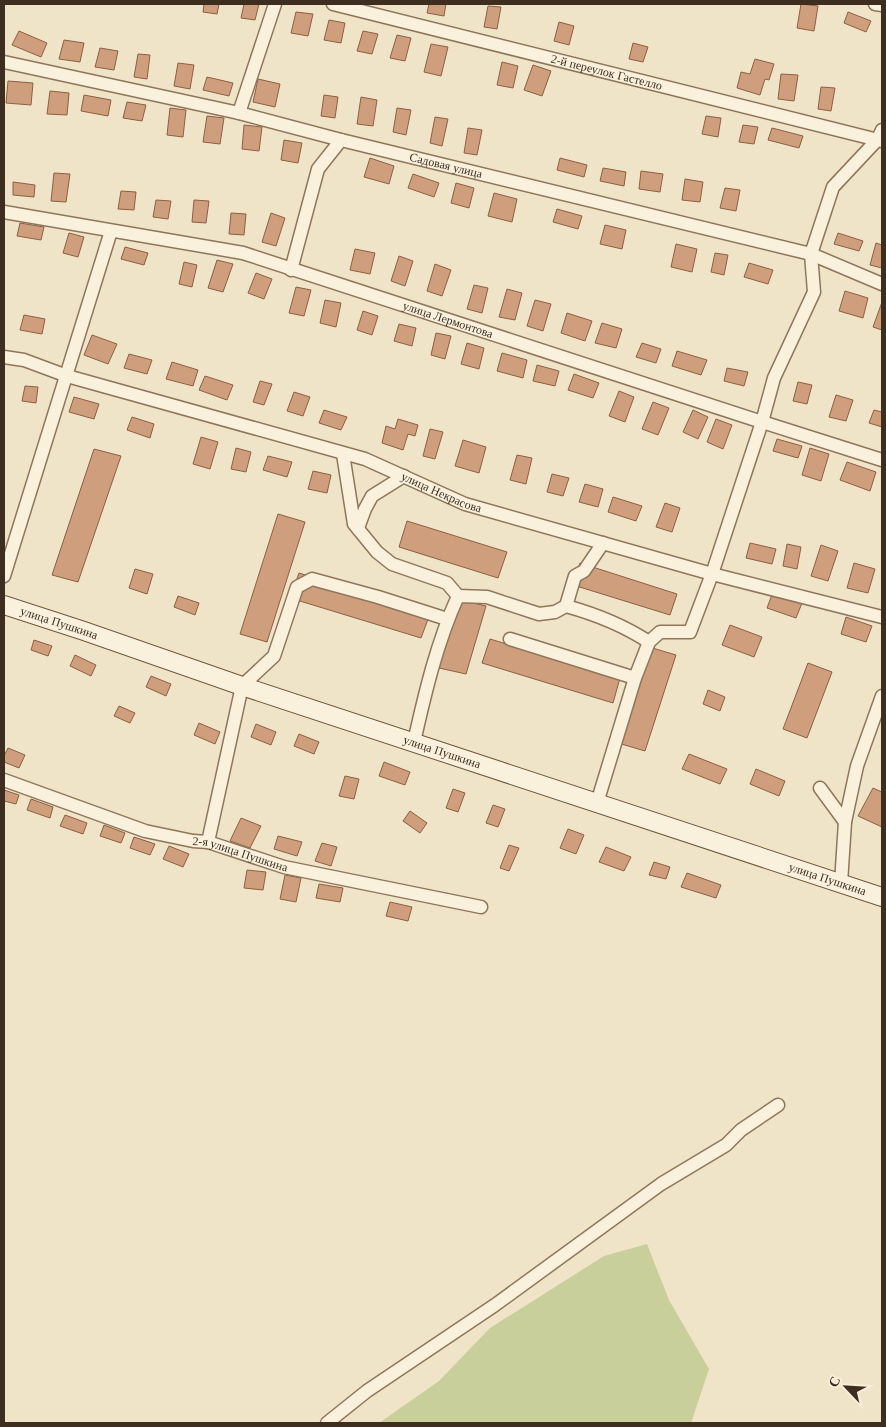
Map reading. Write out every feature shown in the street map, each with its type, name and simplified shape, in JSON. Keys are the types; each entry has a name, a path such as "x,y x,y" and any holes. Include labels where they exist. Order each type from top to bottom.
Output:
{"main road":[{"name":"улица Пушкина","path":"4,606 882,897"}],"street":[{"path":"239,113 275,4"},
{"name":"2-й переулок Гастелло","path":"333,4 881,137"},
{"path":"875,4 882,6"},
{"name":"Садовая улица","path":"4,62 239,113 341,140 811,254 882,284"},
{"path":"597,802 635,678 649,642 660,632 690,632 712,574 762,422 774,378 814,292 811,254 833,187 881,137"},
{"path":"291,270 318,169 341,140"},
{"name":"улица Лермонтова","path":"4,212 243,253 882,460"},
{"path":"4,576 111,230"},
{"name":"улица Некрасова","path":"4,356 24,360 67,376 365,459 465,504 712,574 882,617"},
{"path":"343,454 354,524 377,552 392,564 447,584 458,596 487,597 539,614 555,612 566,606 591,613 649,642"},
{"path":"358,528 372,496 404,476"},
{"path":"566,606 575,576 584,571 603,543"},
{"path":"208,842 242,686 274,656 297,587 312,579 447,619"},
{"path":"414,742 422,705 447,619 458,596"},
{"path":"510,639 635,678"},
{"path":"841,883 845,822 857,766 882,696"},
{"name":"2-я улица Пушкина","path":"4,780 145,831 193,841 208,842 284,867 481,907"},
{"path":"820,788 845,822"},
{"path":"327,1423 367,1391 496,1305 661,1184 726,1145 741,1130 778,1105"}],"green space":[{"path":"647,1244 669,1300 709,1369 691,1423 379,1423 439,1381 490,1328 604,1256"}],"building":[{"path":"204,4 219,4 217,14 203,12"},
{"path":"244,4 259,4 255,20 241,18"},
{"path":"429,4 446,4 444,16 427,13"},
{"path":"801,4 818,6 814,31 797,28"},
{"path":"488,6 501,7 497,29 484,27"},
{"path":"296,12 313,14 308,36 291,33"},
{"path":"848,12 871,21 866,32 844,23"},
{"path":"329,20 345,23 341,43 324,40"},
{"path":"559,22 574,26 569,45 554,41"},
{"path":"19,31 47,43 41,57 12,45"},
{"path":"363,31 378,34 372,54 357,51"},
{"path":"397,35 411,38 405,61 390,58"},
{"path":"64,40 84,43 80,62 59,59"},
{"path":"633,43 648,47 643,62 629,59"},
{"path":"431,44 448,47 441,76 424,72"},
{"path":"100,48 118,51 114,70 95,67"},
{"path":"138,54 150,55 147,79 134,77"},
{"path":"755,59 774,64 769,80 765,79 760,95 737,88 741,72 750,74"},
{"path":"502,62 518,66 513,88 497,85"},
{"path":"178,63 194,65 190,89 174,86"},
{"path":"533,65 551,71 542,96 524,90"},
{"path":"781,74 798,75 794,101 778,99"},
{"path":"207,77 233,83 229,96 203,90"},
{"path":"258,79 280,84 275,107 253,102"},
{"path":"8,81 33,83 31,105 6,103"},
{"path":"821,87 835,88 831,111 818,109"},
{"path":"50,91 69,93 67,115 47,114"},
{"path":"84,95 111,100 108,116 81,111"},
{"path":"324,95 338,97 335,118 321,116"},
{"path":"361,97 377,100 373,126 357,124"},
{"path":"127,102 146,105 142,121 123,118"},
{"path":"170,108 186,110 183,137 167,135"},
{"path":"397,108 411,110 406,135 393,132"},
{"path":"207,116 224,118 220,144 203,142"},
{"path":"706,116 721,118 718,137 702,134"},
{"path":"435,117 448,119 442,146 430,143"},
{"path":"244,125 262,127 259,151 242,149"},
{"path":"743,125 758,127 754,144 739,142"},
{"path":"468,128 482,130 477,155 464,153"},
{"path":"772,128 803,136 799,148 768,140"},
{"path":"284,140 302,143 298,163 281,160"},
{"path":"370,158 394,166 389,184 364,177"},
{"path":"560,158 587,165 584,177 557,170"},
{"path":"603,168 626,172 624,186 600,181"},
{"path":"641,171 663,174 660,192 639,189"},
{"path":"54,173 70,174 66,202 51,201"},
{"path":"413,174 439,183 434,197 408,188"},
{"path":"685,179 703,182 700,202 682,200"},
{"path":"13,182 35,185 34,197 13,195"},
{"path":"456,183 474,188 469,208 451,203"},
{"path":"725,188 740,190 736,211 720,208"},
{"path":"121,191 136,192 134,210 118,209"},
{"path":"494,193 517,199 512,222 488,216"},
{"path":"156,200 171,201 168,219 153,217"},
{"path":"194,200 209,201 206,223 192,222"},
{"path":"557,209 582,216 578,229 553,222"},
{"path":"231,213 246,214 244,235 229,234"},
{"path":"271,213 285,218 276,246 262,242"},
{"path":"20,223 44,227 41,240 17,236"},
{"path":"605,225 626,230 622,249 600,244"},
{"path":"69,233 84,237 78,257 63,253"},
{"path":"838,233 863,241 859,251 834,244"},
{"path":"876,243 882,245 882,268 870,265"},
{"path":"676,244 697,249 692,272 671,267"},
{"path":"125,247 148,253 144,265 121,259"},
{"path":"355,249 375,253 370,274 350,270"},
{"path":"715,253 728,255 724,275 711,272"},
{"path":"399,256 413,261 405,286 391,281"},
{"path":"217,260 233,264 223,292 208,288"},
{"path":"184,262 197,265 192,287 179,284"},
{"path":"749,263 773,270 768,284 744,277"},
{"path":"435,264 451,270 442,296 427,291"},
{"path":"256,273 272,279 264,299 248,293"},
{"path":"474,285 488,288 482,313 467,309"},
{"path":"296,287 311,290 304,316 289,313"},
{"path":"507,289 522,293 515,320 499,317"},
{"path":"845,291 868,298 863,318 839,311"},
{"path":"325,300 341,303 336,327 320,323"},
{"path":"535,300 551,304 543,331 527,326"},
{"path":"882,302 882,330 873,327"},
{"path":"363,311 378,316 372,335 357,330"},
{"path":"567,313 592,321 585,341 561,333"},
{"path":"24,315 45,319 42,334 20,330"},
{"path":"602,323 622,329 616,348 595,343"},
{"path":"399,324 416,328 412,346 394,341"},
{"path":"436,333 451,336 445,359 431,355"},
{"path":"92,335 117,344 108,364 84,355"},
{"path":"467,343 484,348 479,369 461,364"},
{"path":"642,343 661,349 656,363 636,357"},
{"path":"677,351 707,360 701,375 672,366"},
{"path":"502,353 527,360 523,378 497,371"},
{"path":"129,354 152,360 147,374 124,368"},
{"path":"172,362 198,370 193,386 166,379"},
{"path":"537,365 559,371 555,386 533,381"},
{"path":"727,368 748,372 744,386 724,381"},
{"path":"574,374 599,383 593,398 568,390"},
{"path":"205,376 233,385 227,400 199,390"},
{"path":"260,381 272,384 264,405 253,402"},
{"path":"798,382 812,385 807,404 793,401"},
{"path":"25,386 38,387 36,403 22,401"},
{"path":"619,391 634,397 625,422 609,416"},
{"path":"294,392 310,397 303,416 287,411"},
{"path":"836,395 853,400 846,421 829,417"},
{"path":"74,397 99,404 94,419 69,412"},
{"path":"653,402 669,408 658,435 642,429"},
{"path":"324,410 347,417 341,430 319,423"},
{"path":"693,410 708,417 698,439 683,432"},
{"path":"874,410 882,412 882,427 869,423"},
{"path":"132,417 154,424 150,438 127,430"},
{"path":"398,419 418,425 415,436 408,434 403,450 382,443 386,426 395,429"},
{"path":"716,419 732,425 723,449 707,442"},
{"path":"430,429 443,432 435,459 423,456"},
{"path":"201,437 218,442 210,469 193,464"},
{"path":"777,439 802,446 798,458 773,451"},
{"path":"463,440 486,447 479,473 455,466"},
{"path":"236,448 251,452 246,472 231,469"},
{"path":"810,448 829,454 821,481 802,475"},
{"path":"94,449 121,456 78,582 52,575"},
{"path":"517,455 532,458 526,484 510,480"},
{"path":"268,456 292,462 287,477 263,470"},
{"path":"847,462 876,472 870,491 840,480"},
{"path":"313,471 331,475 327,493 308,489"},
{"path":"552,474 569,478 563,496 547,492"},
{"path":"585,484 603,489 598,507 579,502"},
{"path":"613,497 642,506 636,521 608,512"},
{"path":"665,503 680,508 672,532 656,527"},
{"path":"278,514 305,522 267,642 240,634"},
{"path":"407,521 507,552 498,578 399,547"},
{"path":"750,543 776,549 772,564 746,558"},
{"path":"787,544 801,547 797,569 783,566"},
{"path":"821,545 838,551 828,581 811,576"},
{"path":"580,563 677,594 670,615 573,585"},
{"path":"854,563 875,569 868,593 847,588"},
{"path":"135,569 153,574 147,594 129,588"},
{"path":"299,573 430,614 421,638 290,598"},
{"path":"773,592 802,603 796,618 767,608"},
{"path":"178,596 199,603 195,615 174,607"},
{"path":"458,599 486,606 466,674 439,668"},
{"path":"846,617 872,626 866,642 841,634"},
{"path":"730,625 762,637 754,657 722,645"},
{"path":"490,639 620,678 613,703 482,663"},
{"path":"34,640 52,646 48,656 31,650"},
{"path":"649,647 676,655 645,751 618,743"},
{"path":"75,655 96,665 91,676 70,666"},
{"path":"808,663 832,672 807,738 783,729"},
{"path":"151,676 171,684 166,696 146,687"},
{"path":"708,690 725,697 720,711 703,704"},
{"path":"119,706 135,713 130,723 114,716"},
{"path":"199,723 220,732 215,744 194,735"},
{"path":"256,724 276,732 271,745 251,737"},
{"path":"299,734 319,742 314,754 294,746"},
{"path":"8,748 25,755 19,768 4,762 4,756"},
{"path":"689,754 727,769 720,784 682,769"},
{"path":"384,762 410,772 405,785 379,776"},
{"path":"756,769 785,781 779,796 750,784"},
{"path":"345,776 359,779 354,799 339,796"},
{"path":"873,788 882,792 882,827 858,816"},
{"path":"453,789 465,793 458,812 446,808"},
{"path":"4,790 19,795 16,804 4,801"},
{"path":"31,799 53,807 50,818 27,810"},
{"path":"493,805 505,809 498,827 486,823"},
{"path":"410,811 427,823 420,833 403,821"},
{"path":"65,815 87,823 83,834 60,826"},
{"path":"241,818 261,826 250,848 230,841"},
{"path":"104,825 125,833 121,843 100,836"},
{"path":"568,829 584,835 576,854 560,848"},
{"path":"278,836 302,842 297,856 274,849"},
{"path":"134,837 155,844 150,855 130,848"},
{"path":"322,843 337,847 331,866 315,861"},
{"path":"509,845 519,848 509,871 500,868"},
{"path":"169,846 189,854 183,867 163,859"},
{"path":"606,847 631,857 624,871 599,862"},
{"path":"654,862 670,867 666,879 649,875"},
{"path":"247,870 266,872 263,890 244,888"},
{"path":"687,873 721,885 716,898 681,887"},
{"path":"285,875 301,878 296,902 280,899"},
{"path":"319,884 343,888 340,902 316,898"},
{"path":"390,902 412,907 408,921 386,916"}]}
